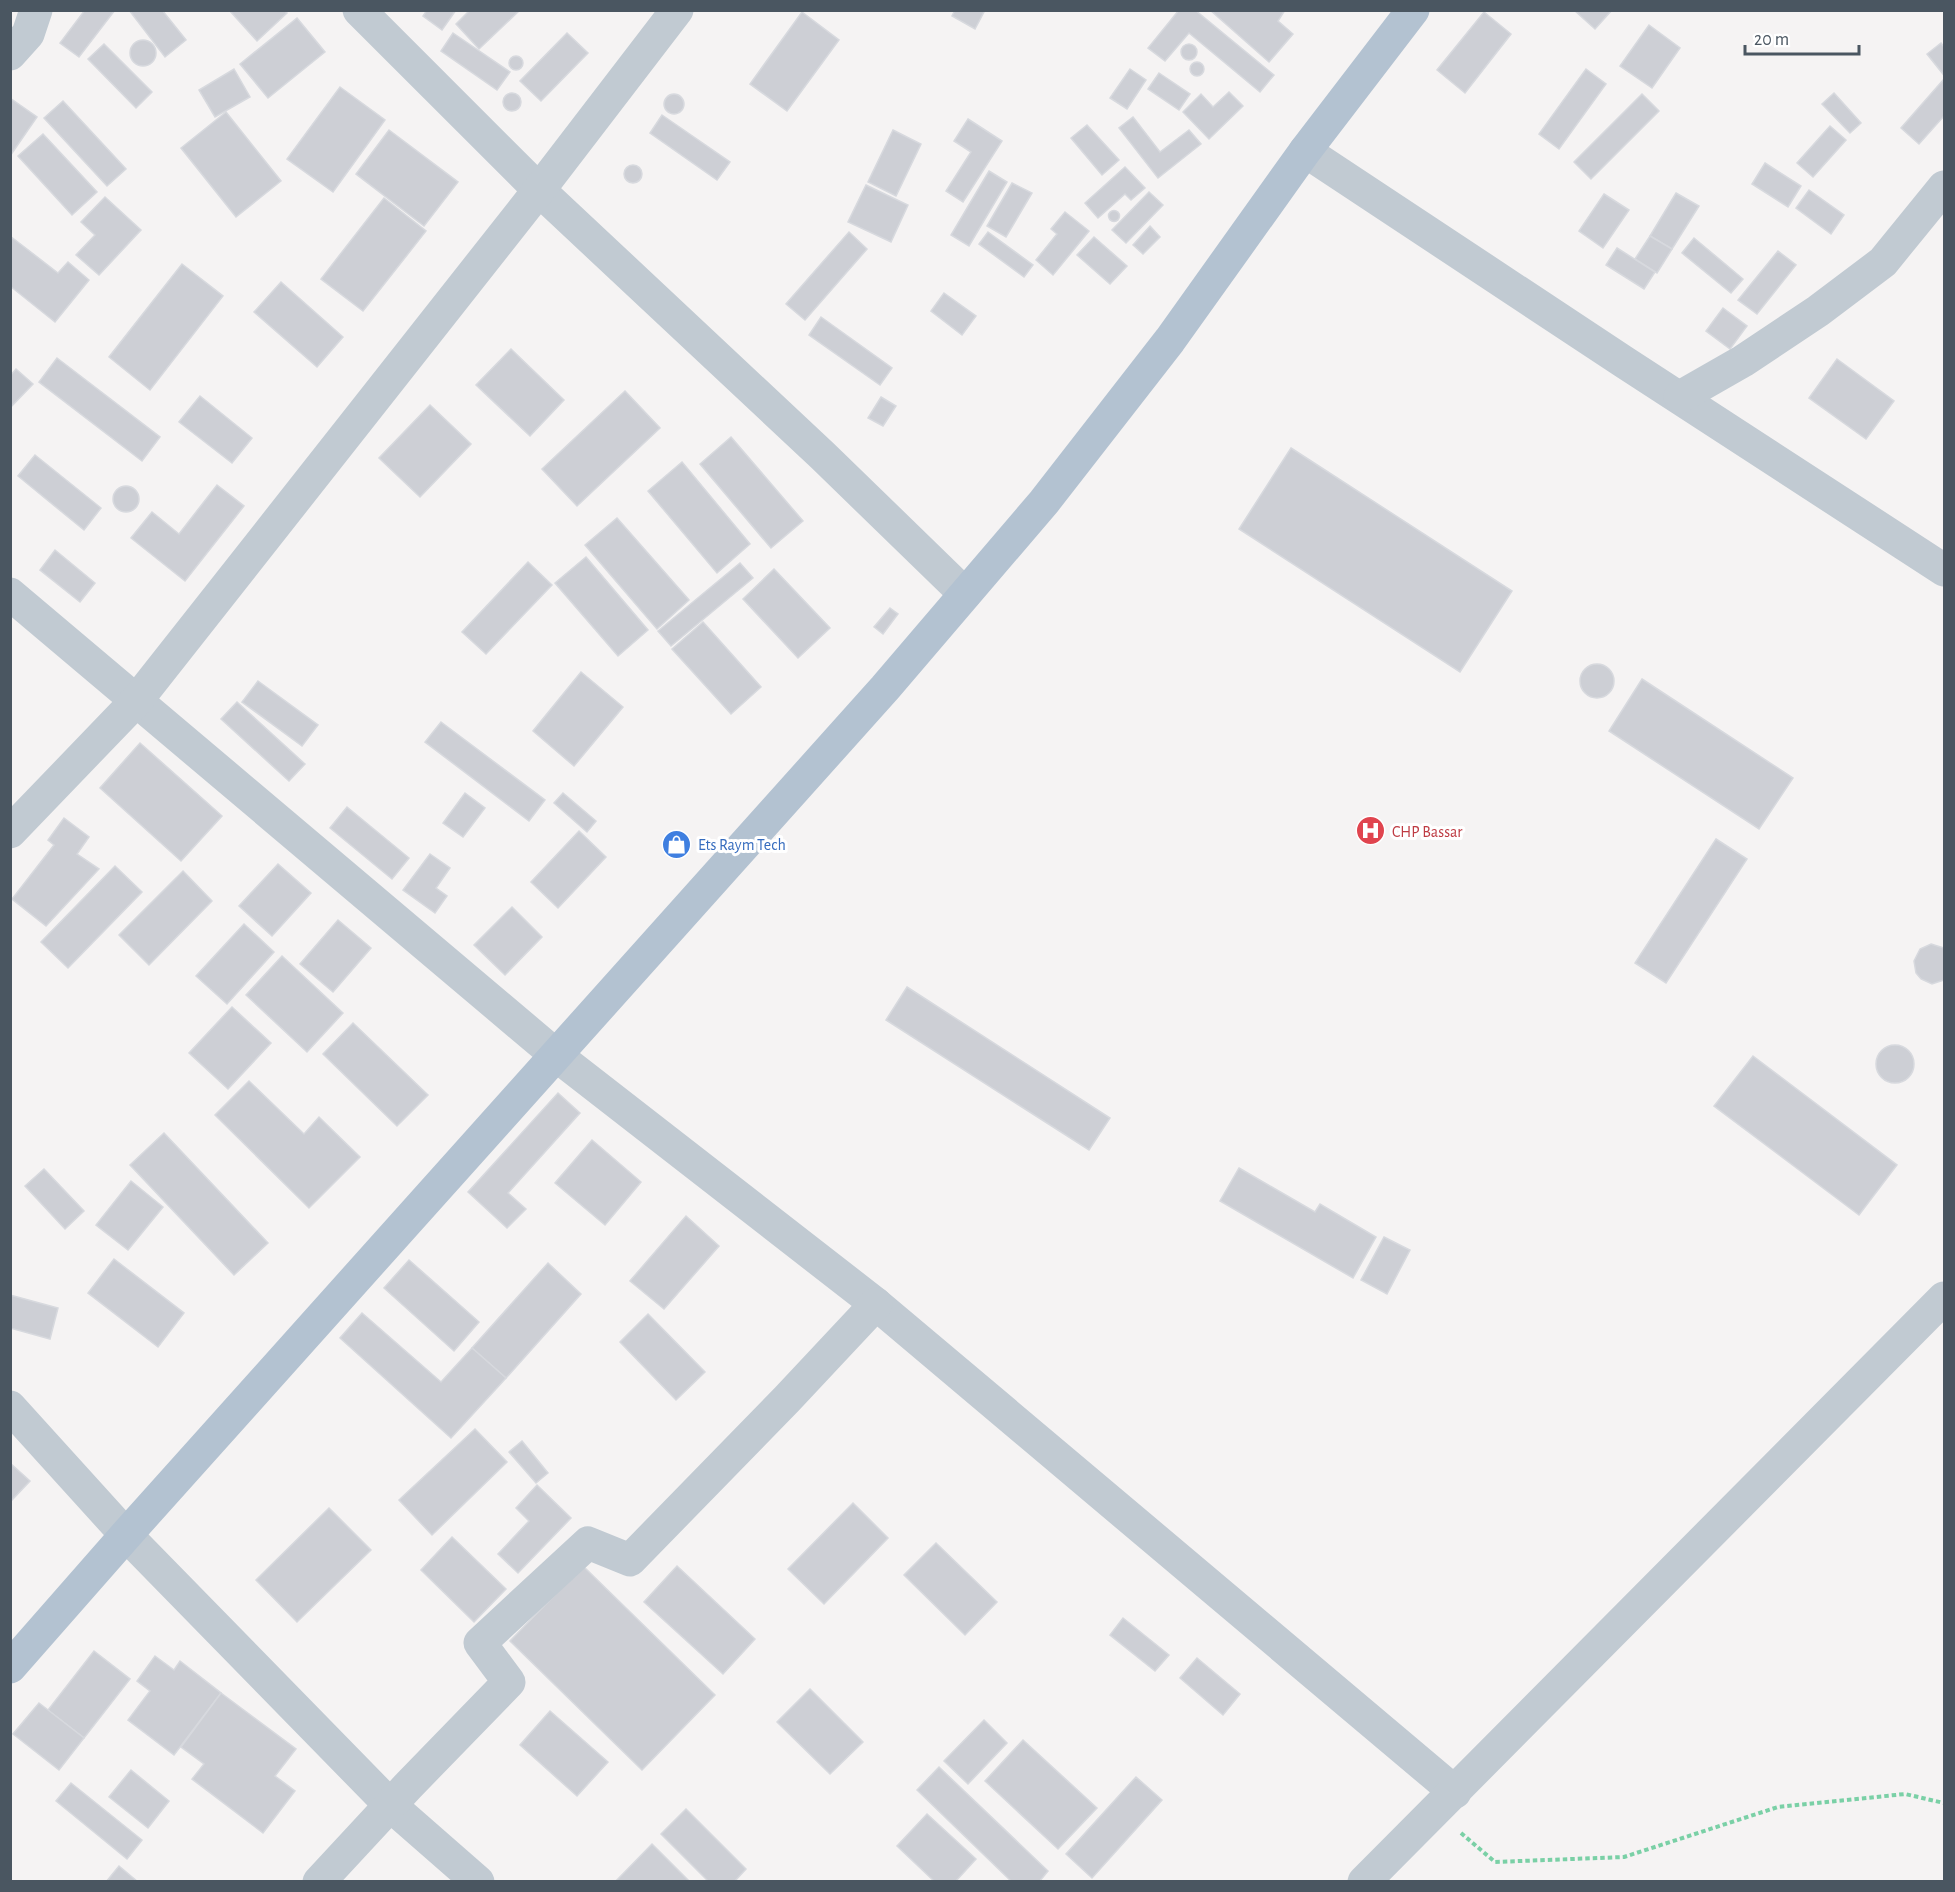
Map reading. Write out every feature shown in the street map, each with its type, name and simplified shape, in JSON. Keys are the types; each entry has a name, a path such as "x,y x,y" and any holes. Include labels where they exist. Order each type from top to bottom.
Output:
{"main road":[{"path":"10,1666 877,696 1044,502 1163,349 1305,151 1413,10"}],"street":[{"path":"10,54 28,34 36,10"},
{"path":"359,10 539,190 823,456 965,594"},
{"path":"10,832 137,700 539,190 676,10"},
{"path":"1305,151 1944,570"},
{"path":"1680,397 1743,361 1799,324 1883,262 1944,187"},
{"path":"10,594 557,1056 876,1304 1445,1801"},
{"path":"1364,1881 1944,1298"},
{"path":"320,1881 508,1682 480,1643 588,1543 630,1560 876,1304"},
{"path":"10,1407 126,1535 390,1805 478,1881"}],"path":[{"path":"1445,1801 1495,1862 1624,1857 1778,1807 1905,1794 1944,1803"}],"building":[{"path":"85,10 115,10 79,57 60,43"},
{"path":"129,10 162,10 186,40 165,57"},
{"path":"229,10 284,10 287,13 257,41"},
{"path":"427,10 456,10 442,30 423,16"},
{"path":"470,10 520,10 479,49 456,24"},
{"path":"955,10 985,10 975,29 952,16"},
{"path":"1179,10 1195,10 1274,75 1260,92 1189,33 1165,61 1148,48"},
{"path":"1210,10 1285,10 1278,21 1293,34 1269,62"},
{"path":"1574,10 1612,10 1595,29"},
{"path":"802,12 839,40 787,111 750,84"},
{"path":"1484,12 1511,34 1465,93 1437,70"},
{"path":"297,18 325,52 268,98 240,64"},
{"path":"1649,25 1680,48 1652,88 1620,66"},
{"path":"453,33 510,72 497,90 441,51"},
{"path":"567,33 588,53 541,101 520,81"},
{"path":"143,40 152,44 156,53 152,62 143,66 134,62 130,53 134,44"},
{"path":"1941,43 1944,47 1943,74 1927,54"},
{"path":"104,44 152,92 136,108 88,59"},
{"path":"1186,44 1192,44 1197,52 1195,58 1186,60 1181,55 1181,49"},
{"path":"516,56 521,58 523,63 521,68 516,70 511,68 509,63 511,58"},
{"path":"1197,62 1202,64 1204,69 1202,74 1197,76 1192,74 1190,69 1192,64"},
{"path":"234,69 250,97 215,117 199,90"},
{"path":"1130,69 1146,80 1127,109 1110,98"},
{"path":"1586,69 1606,84 1559,149 1539,134"},
{"path":"1159,73 1190,94 1179,110 1148,89"},
{"path":"1944,79 1944,116 1919,144 1901,128"},
{"path":"340,87 385,120 333,192 287,159"},
{"path":"1229,92 1243,106 1209,139 1183,112 1201,94 1213,107"},
{"path":"508,93 516,93 521,98 519,109 508,111 503,106 503,98"},
{"path":"1834,93 1861,123 1850,133 1822,104"},
{"path":"674,94 681,97 684,104 681,111 674,114 667,111 664,104 667,97"},
{"path":"1642,94 1659,111 1591,179 1574,162"},
{"path":"10,98 37,117 10,156"},
{"path":"63,101 126,169 107,186 44,118"},
{"path":"226,112 281,181 236,217 181,148"},
{"path":"662,115 730,162 717,180 650,133"},
{"path":"1133,117 1160,152 1189,130 1201,144 1158,178 1119,128"},
{"path":"968,119 1002,141 963,202 946,191 971,152 954,141"},
{"path":"1087,125 1119,160 1102,175 1071,138"},
{"path":"1830,126 1846,140 1813,177 1797,163"},
{"path":"389,130 458,182 424,226 356,174"},
{"path":"893,130 921,144 896,196 868,182"},
{"path":"43,134 97,192 72,215 18,156"},
{"path":"1765,163 1801,186 1788,207 1752,184"},
{"path":"629,165 637,165 642,170 640,181 629,183 624,178 624,170"},
{"path":"1125,167 1145,188 1131,200 1125,194 1098,218 1085,203"},
{"path":"989,171 1007,182 969,246 951,235"},
{"path":"1012,183 1032,193 1006,237 987,226"},
{"path":"866,185 908,205 891,242 848,222"},
{"path":"1809,190 1844,215 1831,234 1796,208"},
{"path":"1149,192 1163,205 1126,243 1112,230"},
{"path":"1676,193 1699,206 1672,249 1650,236"},
{"path":"1604,194 1629,210 1603,248 1579,231"},
{"path":"105,197 141,230 99,275 76,255 95,235 81,222"},
{"path":"384,198 426,231 363,311 321,279"},
{"path":"1114,211 1118,212 1118,220 1114,221 1110,220 1109,216 1110,212"},
{"path":"1065,212 1089,231 1053,275 1036,260 1057,234 1051,229"},
{"path":"1150,226 1160,237 1143,254 1133,245"},
{"path":"849,232 867,249 805,320 786,304"},
{"path":"988,232 1033,265 1024,277 979,244"},
{"path":"10,236 58,273 68,262 89,280 55,322 10,286"},
{"path":"1650,236 1672,249 1657,273 1635,259"},
{"path":"1094,237 1127,266 1110,284 1077,255"},
{"path":"1694,238 1743,279 1731,293 1682,253"},
{"path":"1617,248 1655,272 1644,289 1606,265"},
{"path":"1778,251 1796,265 1757,314 1738,300"},
{"path":"182,264 223,296 150,390 109,357"},
{"path":"281,282 343,337 317,367 254,312"},
{"path":"944,293 976,316 962,335 931,311"},
{"path":"1723,308 1747,326 1730,349 1706,331"},
{"path":"821,317 892,368 880,385 809,335"},
{"path":"511,349 564,400 530,436 476,385"},
{"path":"57,358 160,437 142,461 39,382"},
{"path":"1837,359 1894,401 1866,439 1809,398"},
{"path":"16,369 33,384 10,408 10,376"},
{"path":"625,391 660,428 577,506 542,469"},
{"path":"200,396 252,438 232,463 179,422"},
{"path":"881,397 896,406 883,426 868,418"},
{"path":"430,405 471,444 420,497 379,458"},
{"path":"731,437 803,521 771,548 700,464"},
{"path":"1291,448 1512,591 1460,672 1239,529"},
{"path":"35,455 101,508 84,530 18,476"},
{"path":"682,462 750,544 717,573 648,491"},
{"path":"217,485 244,506 185,581 131,538 152,512 179,534"},
{"path":"126,486 135,490 139,499 135,508 126,512 117,508 113,499 117,490"},
{"path":"617,518 689,600 657,629 585,545"},
{"path":"55,550 95,583 80,602 40,570"},
{"path":"586,557 648,630 618,656 555,583"},
{"path":"528,562 552,585 486,654 462,632"},
{"path":"740,563 753,578 671,646 658,631"},
{"path":"774,569 830,628 798,658 743,599"},
{"path":"890,608 898,614 883,634 874,627"},
{"path":"703,622 761,687 731,714 672,649"},
{"path":"1597,664 1609,669 1614,681 1609,693 1597,698 1585,693 1580,681 1585,669"},
{"path":"581,672 623,707 574,766 533,731"},
{"path":"1642,679 1793,778 1759,829 1609,731"},
{"path":"258,681 318,725 302,746 242,702"},
{"path":"237,702 305,764 289,781 221,719"},
{"path":"441,722 545,800 529,821 425,742"},
{"path":"140,743 222,816 181,861 100,788"},
{"path":"465,793 485,808 463,837 443,823"},
{"path":"563,793 596,821 587,832 554,803"},
{"path":"347,807 409,858 392,879 330,828"},
{"path":"64,818 89,837 77,854 99,869 46,926 12,899 54,845 48,840"},
{"path":"579,831 606,857 558,908 531,882"},
{"path":"1716,839 1747,859 1666,983 1635,963"},
{"path":"430,854 450,868 436,888 447,896 435,913 403,890"},
{"path":"278,864 311,893 272,936 239,906"},
{"path":"115,866 142,892 68,968 41,942"},
{"path":"183,871 212,901 149,965 119,935"},
{"path":"512,907 542,937 505,975 474,945"},
{"path":"338,920 371,948 333,992 300,964"},
{"path":"244,924 274,952 227,1004 196,976"},
{"path":"1931,944 1944,948 1944,980 1932,984 1921,979 1916,973 1914,961 1920,949"},
{"path":"282,956 343,1013 307,1052 246,995"},
{"path":"907,987 1110,1118 1089,1150 886,1020"},
{"path":"232,1007 271,1043 228,1089 189,1053"},
{"path":"353,1023 428,1095 397,1126 323,1054"},
{"path":"1895,1045 1909,1050 1914,1064 1909,1078 1895,1083 1881,1078 1876,1064 1881,1050"},
{"path":"1753,1056 1897,1165 1859,1215 1714,1106"},
{"path":"249,1081 304,1134 319,1117 360,1157 309,1208 215,1115"},
{"path":"558,1093 580,1113 508,1193 526,1209 507,1228 468,1192"},
{"path":"164,1133 268,1243 234,1275 130,1165"},
{"path":"592,1140 641,1182 605,1225 555,1183"},
{"path":"1239,1168 1315,1212 1320,1204 1376,1237 1353,1278 1220,1201"},
{"path":"44,1169 84,1211 65,1229 25,1186"},
{"path":"131,1181 163,1207 128,1250 96,1225"},
{"path":"686,1216 719,1246 664,1309 630,1281"},
{"path":"1384,1237 1410,1250 1387,1294 1361,1280"},
{"path":"114,1259 184,1313 158,1347 88,1293"},
{"path":"409,1260 479,1322 454,1351 384,1288"},
{"path":"548,1263 581,1294 506,1378 472,1348"},
{"path":"10,1295 58,1308 50,1339 10,1328"},
{"path":"362,1313 441,1382 472,1348 506,1378 451,1438 340,1338"},
{"path":"648,1314 705,1372 676,1400 620,1342"},
{"path":"475,1429 507,1462 432,1535 399,1500"},
{"path":"522,1441 548,1473 536,1483 509,1452"},
{"path":"10,1463 30,1481 10,1502"},
{"path":"537,1485 571,1518 518,1573 498,1554 529,1521 516,1508"},
{"path":"853,1503 888,1538 824,1604 788,1569"},
{"path":"329,1508 371,1550 297,1622 256,1580"},
{"path":"452,1537 506,1589 474,1622 421,1570"},
{"path":"936,1543 997,1602 965,1635 904,1575"},
{"path":"583,1566 715,1695 642,1770 510,1641"},
{"path":"677,1566 755,1639 723,1674 644,1602"},
{"path":"1123,1618 1169,1655 1155,1671 1110,1635"},
{"path":"94,1651 130,1679 84,1738 48,1710"},
{"path":"155,1656 174,1670 180,1661 221,1693 174,1755 128,1720 150,1691 137,1681"},
{"path":"1197,1658 1240,1694 1223,1715 1180,1678"},
{"path":"810,1689 863,1742 830,1774 777,1722"},
{"path":"221,1693 296,1749 275,1776 295,1791 263,1833 192,1779 204,1764 181,1747"},
{"path":"39,1703 84,1738 59,1770 13,1734"},
{"path":"550,1711 608,1762 577,1796 520,1745"},
{"path":"984,1720 1007,1743 968,1784 944,1761"},
{"path":"1023,1740 1097,1808 1058,1849 985,1781"},
{"path":"939,1767 1048,1871 1039,1882 1012,1882 917,1790"},
{"path":"131,1770 169,1801 148,1828 109,1797"},
{"path":"1136,1777 1162,1800 1092,1878 1066,1854"},
{"path":"71,1783 142,1840 127,1859 56,1801"},
{"path":"686,1809 746,1869 734,1882 709,1882 661,1834"},
{"path":"927,1814 976,1859 955,1882 935,1882 897,1846"},
{"path":"652,1844 690,1882 615,1882"},
{"path":"119,1866 138,1882 106,1882"}],"place":[{"name":"CHP Bassar","path":"1371,831"},
{"name":"Ets Raym Tech","path":"677,844"}]}
